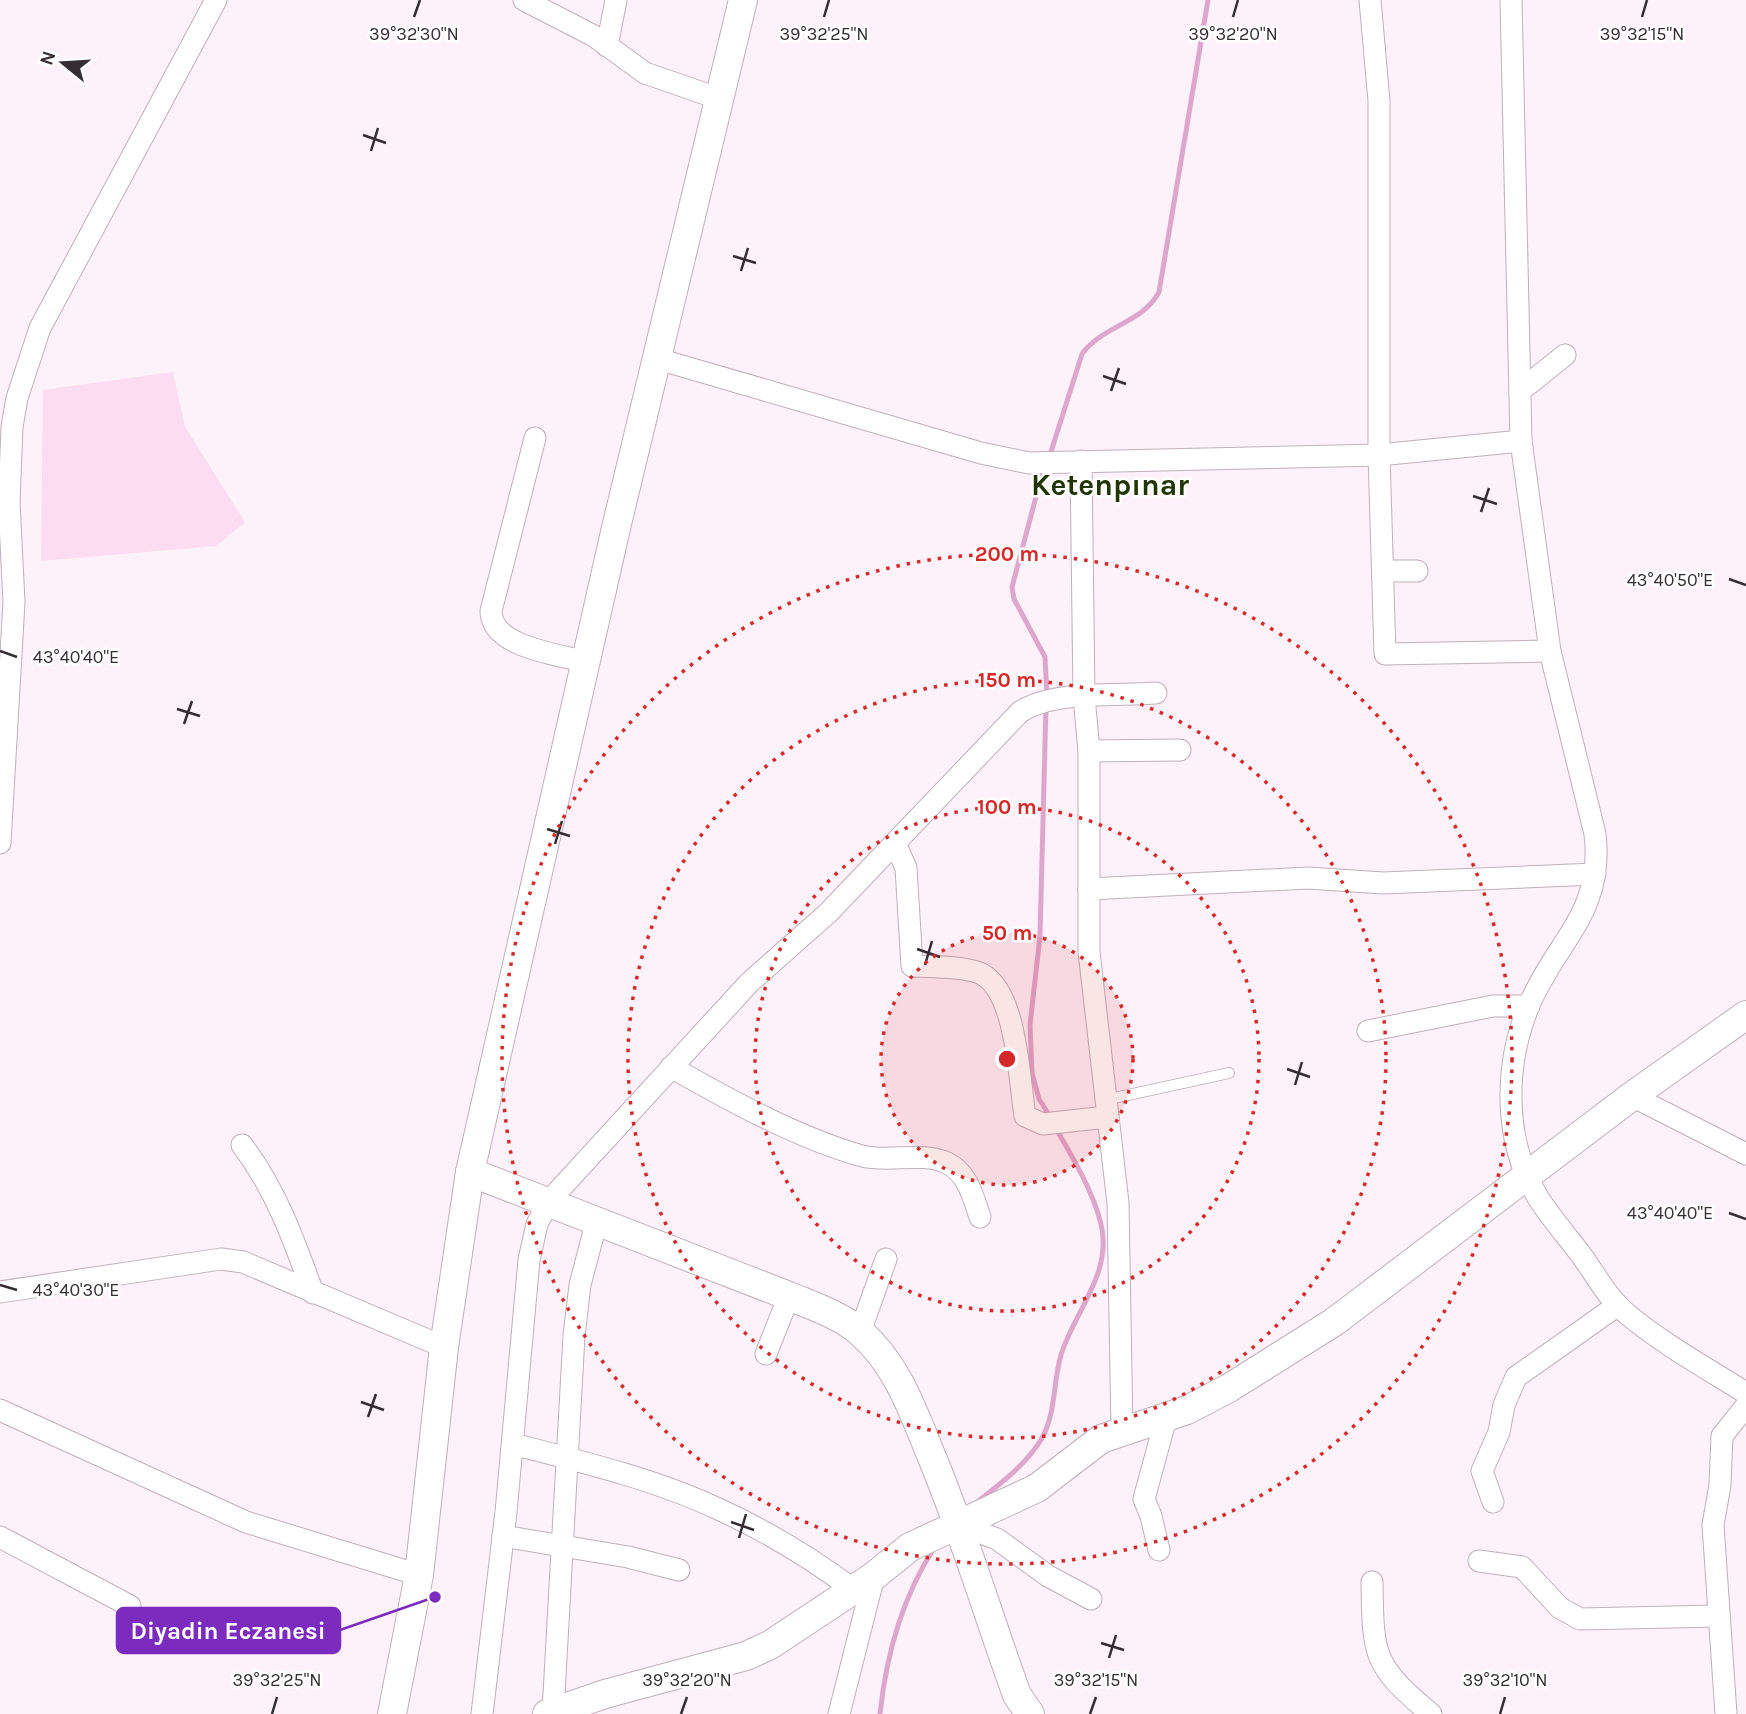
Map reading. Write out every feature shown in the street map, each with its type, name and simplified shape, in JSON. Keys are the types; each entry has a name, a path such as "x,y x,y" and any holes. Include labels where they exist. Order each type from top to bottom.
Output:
{"street":[{"path":"5,502 17,398 40,328 216,0"},
{"path":"524,0 607,46 645,73 720,99"},
{"path":"607,46 616,0"},
{"path":"392,1714 419,1575 444,1347 470,1172 586,662 743,0"},
{"path":"1370,0 1379,101 1379,455 1385,654 1550,651"},
{"path":"1511,0 1521,440 1550,651 1595,834 1595,874 1588,905 1541,980 1517,1043 1511,1131 1526,1175 1538,1197 1624,1313 1746,1393"},
{"path":"1520,391 1566,355"},
{"path":"658,359 981,453 1029,463 1379,455 1521,440"},
{"path":"535,438 491,611 491,624 498,634 512,641 586,662"},
{"path":"1081,461 1084,697 1089,751 1089,953 1118,1203 1122,1430"},
{"path":"0,482 5,502 14,602 0,843"},
{"path":"1383,571 1418,571"},
{"path":"482,1714 513,1444 529,1260 537,1224 549,1200 749,983 828,913 1020,712 1032,705 1056,698 1156,693"},
{"path":"1089,751 1180,750"},
{"path":"895,842 906,869 912,966 978,973 993,981 1004,998 1010,1020 1025,1116 1053,1122 1106,1108"},
{"path":"1089,888 1308,878 1383,883 1595,874"},
{"path":"1367,1031 1493,1006 1529,1006"},
{"path":"597,1220 580,1285 550,1713 605,1694 746,1656 770,1645 864,1583 910,1547 1037,1488 1101,1439 1122,1430 1166,1418 1230,1388 1334,1322 1632,1096 1746,1015"},
{"path":"671,1067 779,1122 858,1155 882,1160 937,1160 947,1163 965,1180 980,1217"},
{"path":"1632,1096 1746,1154"},
{"path":"242,1145 263,1173 280,1206 313,1293"},
{"path":"470,1172 549,1200 789,1296 828,1312 860,1332 884,1359 905,1392 960,1525 1017,1695 1030,1714"},
{"path":"0,1292 221,1258 243,1262 444,1347"},
{"path":"860,1332 886,1259"},
{"path":"766,1354 789,1296"},
{"path":"1493,1502 1482,1471 1494,1447 1506,1396 1516,1377 1618,1305"},
{"path":"1726,1714 1713,1525 1720,1485 1720,1448 1727,1426 1746,1406"},
{"path":"0,1410 246,1522 419,1575"},
{"path":"1159,1550 1144,1499 1166,1418"},
{"path":"513,1444 568,1458 715,1507 807,1558 864,1583"},
{"path":"960,1525 997,1539 1048,1576 1091,1599"},
{"path":"503,1536 562,1544 678,1570"},
{"path":"0,1538 130,1606"},
{"path":"1479,1561 1522,1567 1560,1608 1580,1619 1718,1616"},
{"path":"1372,1582 1373,1631 1377,1653 1398,1686 1431,1714"},
{"path":"839,1714 864,1583"}],"lane":[{"path":"1106,1108 1228,1073"}],"shaded area":[{"path":"173,372 185,427 245,522 216,546 41,561 43,390"}],"waterway":[{"path":"1049,458 1082,354 1100,337 1143,311 1159,292 1208,0"},
{"path":"1044,467 1012,587 1014,599 1045,657 1047,696"},
{"path":"1046,706 1040,936 1030,1025 1032,1073 1039,1099 1051,1118"},
{"path":"977,1502 1021,1465 1042,1438 1050,1418 1061,1355 1102,1259 1101,1224 1093,1199 1055,1127"},
{"path":"880,1714 886,1671 897,1628 913,1587 934,1548"}],"place":[{"name":"Diyadin Eczanesi","path":"435,1597"}],"district":[{"name":"Ketenpınar","path":"1110,485"}]}
